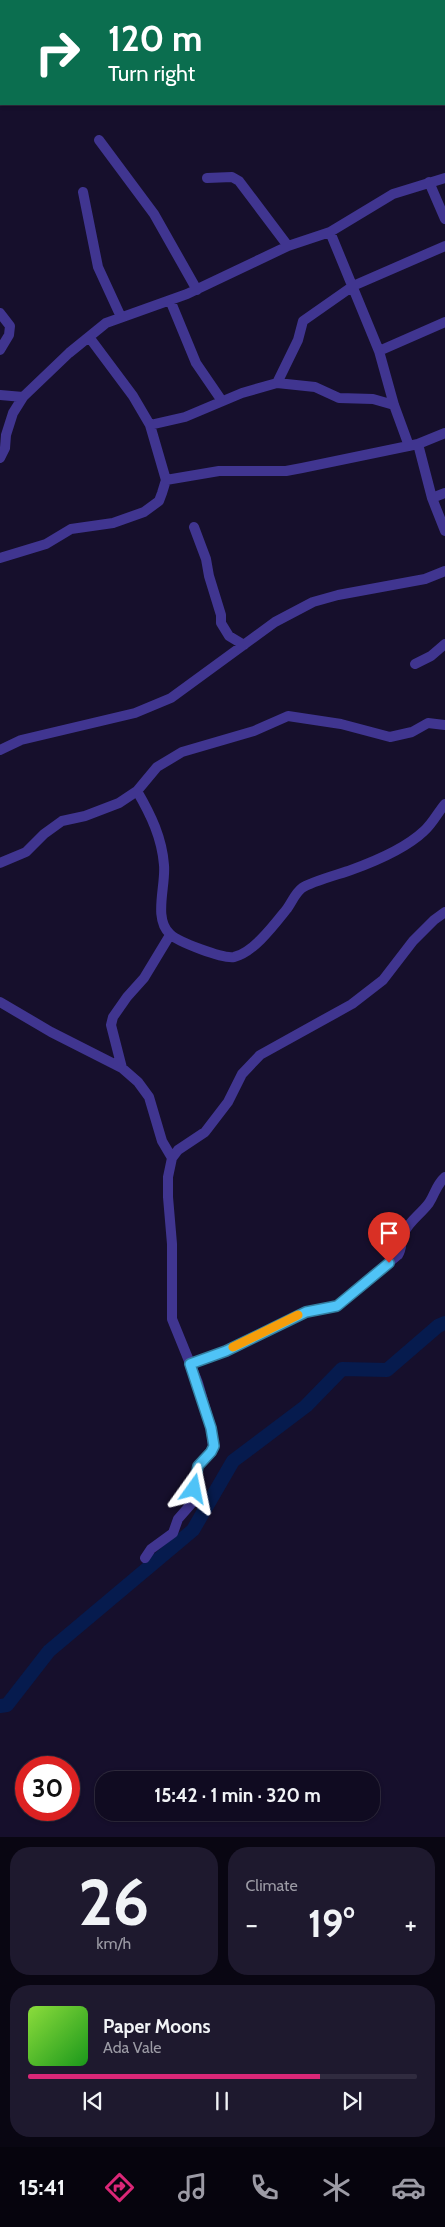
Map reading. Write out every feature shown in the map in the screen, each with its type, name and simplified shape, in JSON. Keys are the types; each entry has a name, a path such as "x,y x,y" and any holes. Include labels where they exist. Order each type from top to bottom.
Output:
{"street":[{"path":"99,140 154,214 197,290"},
{"path":"207,178 232,177 239,181 288,246"},
{"path":"0,458 5,448 3,432 23,397 106,323 197,290 288,246 330,232 394,194 445,178"},
{"path":"428,182 445,219"},
{"path":"83,192 98,267 121,317"},
{"path":"330,232 379,351 394,405 413,445 445,531"},
{"path":"277,383 298,340 302,321 352,286 445,246"},
{"path":"170,300 196,363 222,401"},
{"path":"0,313 10,326 9,335 0,350"},
{"path":"379,351 445,322"},
{"path":"0,558 46,544 71,529 113,523 144,512 158,501 166,480 150,425 133,396 89,337"},
{"path":"150,425 185,417 242,392 277,383 315,387 338,398 373,399 394,405"},
{"path":"0,395 23,397"},
{"path":"166,480 219,471 286,471 413,445 445,432"},
{"path":"432,498 445,493"},
{"path":"194,527 206,559 209,576 221,615 221,623 229,636 244,645"},
{"path":"0,750 27,738 78,728 110,717 135,713 170,698 275,622 313,602 424,579 445,571"},
{"path":"415,664 431,656 445,644"},
{"path":"0,863 26,852 44,834 62,821 101,811 119,803 137,791 157,767 182,752 254,732 288,716 341,724 390,737 412,732 428,723 445,725"},
{"path":"137,791 153,820 164,864 162,922 170,935 222,956 233,957 243,953 259,942 286,911 302,888 365,865 402,846 423,832 445,804"},
{"path":"145,1558 152,1549 173,1533 178,1519 192,1503 198,1466 214,1446 211,1428 190,1364 172,1319 172,1244 168,1177 172,1158 182,1147 204,1132 228,1102 242,1074 260,1055 352,1004 383,980 413,941 445,912"},
{"path":"122,1068 115,1049 111,1025 113,1017 144,978 170,935"},
{"path":"0,1002 51,1032 122,1068 138,1082 149,1097 162,1141 172,1158"},
{"path":"190,1364 226,1351 306,1312 337,1306 398,1255 402,1248 402,1239 407,1228 429,1204 435,1188 445,1177"}],"waterway":[{"path":"0,1706 7,1705 49,1651 193,1530 233,1461 306,1406 342,1369 387,1370 438,1326 445,1323"}],"slow traffic":[{"path":"233,1347 298,1315"}],"route":[{"path":"194,1489 198,1466 208,1456 214,1446 211,1428 198,1383 190,1364 226,1351 306,1312 337,1306 389,1263"}]}
